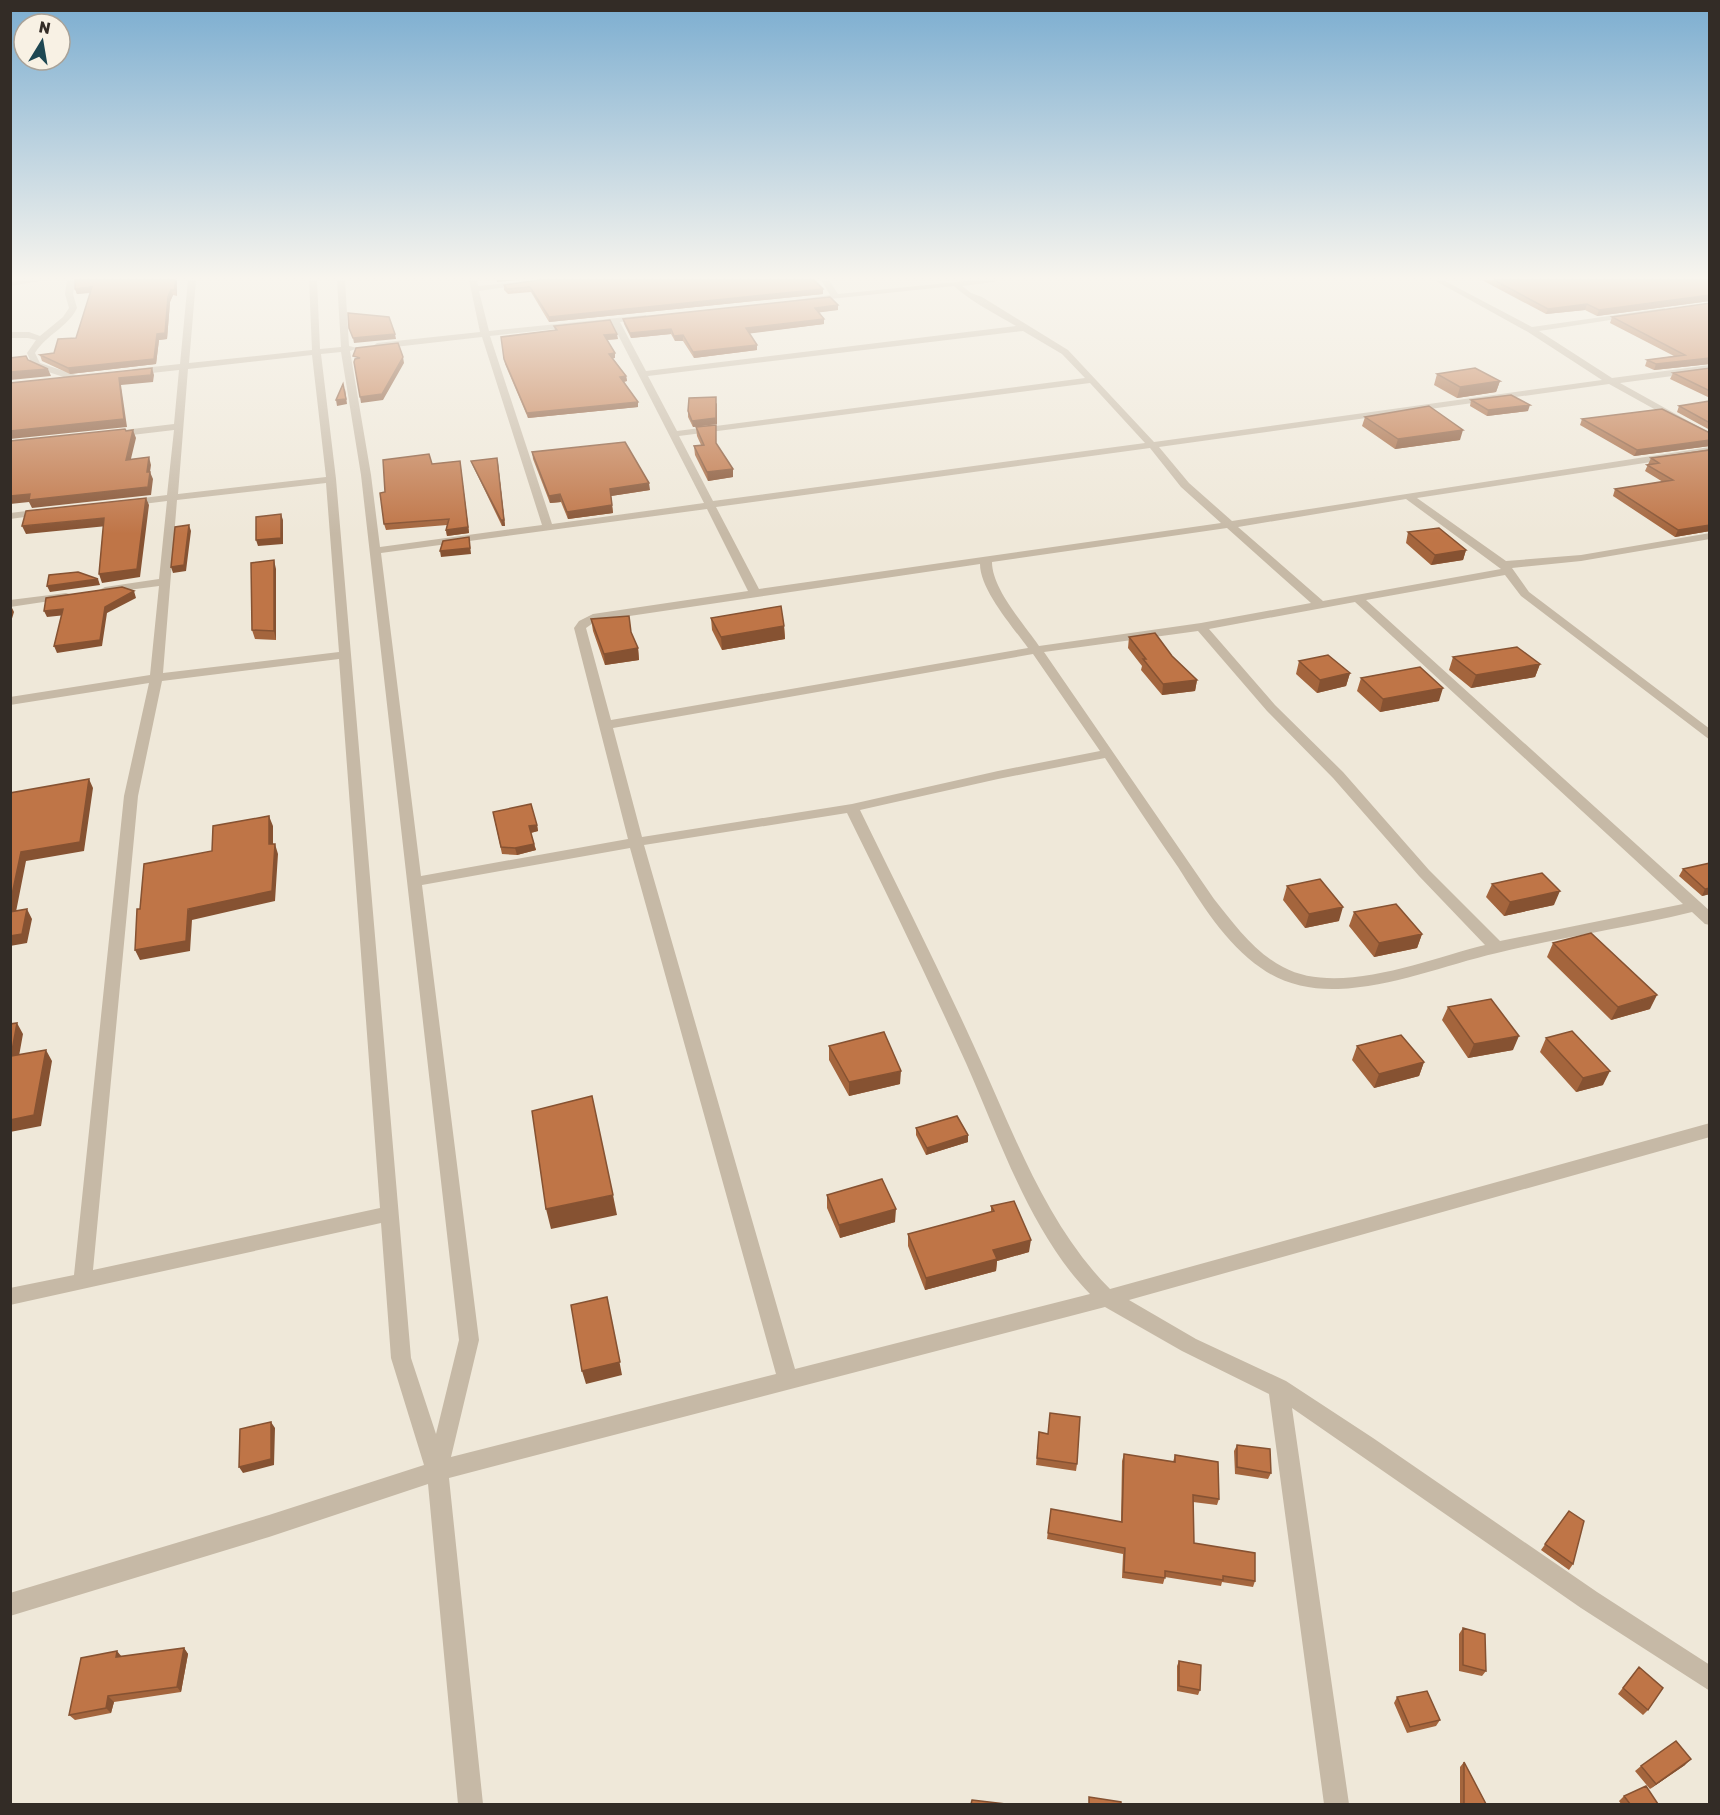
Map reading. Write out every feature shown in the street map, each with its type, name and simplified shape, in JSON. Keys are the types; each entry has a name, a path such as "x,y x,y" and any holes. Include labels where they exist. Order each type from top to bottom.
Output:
{"street":[{"path":"36,365 80,378 56,380"},
{"path":"123,373 204,365"},
{"path":"318,365 331,479 401,1358 437,1471 471,1804"},
{"path":"348,365 366,475 413,882 470,1340 437,1471"},
{"path":"495,365 548,528"},
{"path":"638,365 755,592"},
{"path":"643,374 720,365"},
{"path":"1076,365 1138,428 1185,485 1321,606"},
{"path":"1585,365 1710,437"},
{"path":"83,1280 131,796 156,678 184,367"},
{"path":"375,551 871,485 1710,368"},
{"path":"674,434 1090,380"},
{"path":"104,435 179,426"},
{"path":"788,1380 636,842 579,628 583,623 593,618 755,592 1228,525 1710,450"},
{"path":"117,504 331,479"},
{"path":"1408,496 1506,568 1525,594 1710,736"},
{"path":"10,516 51,511"},
{"path":"605,725 1035,650 1201,627 1358,599 1506,568 1710,536"},
{"path":"986,560 986,571 1002,603 1059,681 1106,754 1209,903 1232,932 1264,963 1288,976 1316,983 1353,981 1408,971 1496,947 1695,906"},
{"path":"10,604 164,582"},
{"path":"1358,599 1710,920"},
{"path":"1201,627 1271,708 1338,776 1424,873 1496,947"},
{"path":"10,701 156,678 345,655"},
{"path":"413,882 636,842 852,808 988,777 1106,754"},
{"path":"852,808 938,984 1041,1211 1083,1274 1107,1298 1189,1345 1280,1388 1589,1600 1710,1679"},
{"path":"10,1605 269,1526 437,1471 1107,1298 1710,1130"},
{"path":"10,1297 390,1214"},
{"path":"1280,1388 1336,1804"}],"building":[{"path":"10,365 38,365 48,369 10,372"},
{"path":"61,365 100,365 68,368"},
{"path":"354,365 399,365 382,394 360,397"},
{"path":"506,365 617,365 626,376 620,377 638,402 527,413"},
{"path":"152,368 151,375 119,378 124,419 10,431 10,383"},
{"path":"1475,368 1500,381 1460,387 1437,374"},
{"path":"1710,368 1710,391 1673,373"},
{"path":"343,384 346,399 336,400"},
{"path":"1511,395 1530,405 1488,410 1471,400"},
{"path":"716,397 716,418 692,421 688,411 689,398"},
{"path":"1710,401 1710,423 1679,406"},
{"path":"1429,406 1463,430 1398,439 1365,417"},
{"path":"1662,409 1710,433 1710,440 1637,450 1582,419"},
{"path":"716,425 716,443 733,469 707,472 694,446 704,445 696,427"},
{"path":"125,429 126,431 133,430 126,460 149,457 148,487 29,500 30,494 10,496 10,441"},
{"path":"625,442 649,483 610,489 612,505 567,512 560,494 549,496 532,452"},
{"path":"1710,450 1710,525 1678,530 1615,489 1673,480 1647,465 1659,463 1651,458"},
{"path":"429,454 432,464 460,461 468,527 446,530 449,519 384,524 380,493 385,492 383,460"},
{"path":"497,458 504,520 501,520 471,461"},
{"path":"146,498 137,569 99,574 104,518 22,526 26,511"},
{"path":"281,514 281,538 256,540 256,517"},
{"path":"189,525 184,565 171,567 175,527"},
{"path":"1439,528 1466,550 1435,555 1408,532"},
{"path":"469,537 470,548 440,551 443,541"},
{"path":"274,560 274,631 252,630 251,563"},
{"path":"78,572 98,579 47,586 49,575"},
{"path":"122,587 134,591 105,607 100,640 54,646 63,609 44,611 46,598"},
{"path":"781,606 784,626 721,637 711,618"},
{"path":"629,616 631,632 638,648 604,654 591,619"},
{"path":"1155,633 1172,656 1197,680 1163,684 1129,637"},
{"path":"1517,647 1540,664 1476,675 1453,657"},
{"path":"1328,655 1350,673 1320,680 1299,661"},
{"path":"1420,667 1443,688 1383,699 1361,678"},
{"path":"89,779 80,842 21,852 10,904 10,793"},
{"path":"531,804 537,825 529,826 534,844 515,848 501,847 493,812"},
{"path":"269,816 269,844 275,844 272,891 188,909 186,941 135,950 137,909 140,909 144,864 212,851 213,826"},
{"path":"1710,863 1710,888 1705,889 1683,869"},
{"path":"1542,873 1560,891 1510,902 1492,884"},
{"path":"1320,879 1343,907 1309,914 1287,886"},
{"path":"1396,904 1422,934 1379,943 1354,912"},
{"path":"27,909 22,934 10,936 10,912"},
{"path":"1591,933 1657,995 1618,1007 1553,943"},
{"path":"1491,999 1519,1036 1474,1044 1448,1007"},
{"path":"17,1023 11,1056 46,1050 34,1115 10,1120 10,1024"},
{"path":"1572,1031 1610,1071 1583,1078 1546,1038"},
{"path":"884,1032 901,1071 849,1082 829,1046"},
{"path":"1401,1035 1424,1062 1379,1074 1357,1046"},
{"path":"592,1096 613,1195 546,1209 532,1111"},
{"path":"957,1116 968,1135 927,1148 916,1128"},
{"path":"882,1179 896,1209 839,1225 827,1195"},
{"path":"1014,1201 1031,1240 993,1250 997,1259 926,1278 908,1234 994,1211 991,1206"},
{"path":"607,1297 620,1362 582,1371 571,1305"},
{"path":"1050,1413 1080,1417 1077,1464 1037,1458 1039,1432 1048,1434"},
{"path":"271,1422 271,1459 239,1467 240,1429"},
{"path":"1237,1445 1270,1449 1271,1473 1237,1467"},
{"path":"1124,1454 1175,1462 1175,1455 1218,1462 1219,1499 1193,1495 1194,1543 1255,1553 1255,1581 1223,1576 1223,1580 1165,1571 1165,1578 1124,1572 1125,1548 1048,1533 1051,1509 1122,1522"},
{"path":"1569,1511 1584,1521 1573,1564 1545,1544"},
{"path":"1463,1628 1485,1634 1486,1671 1463,1665"},
{"path":"184,1648 177,1687 108,1696 106,1708 69,1715 81,1658 117,1651 116,1657"},
{"path":"1179,1661 1201,1665 1200,1690 1179,1686"},
{"path":"1639,1667 1663,1688 1648,1710 1623,1688"},
{"path":"1427,1691 1440,1720 1410,1727 1397,1697"},
{"path":"1676,1741 1691,1759 1656,1784 1641,1766"},
{"path":"1464,1762 1486,1804 1464,1804"},
{"path":"1646,1786 1658,1804 1630,1804 1624,1796"},
{"path":"1089,1797 1121,1802 1121,1804 1089,1804"},
{"path":"972,1800 1006,1804 971,1804"}]}
